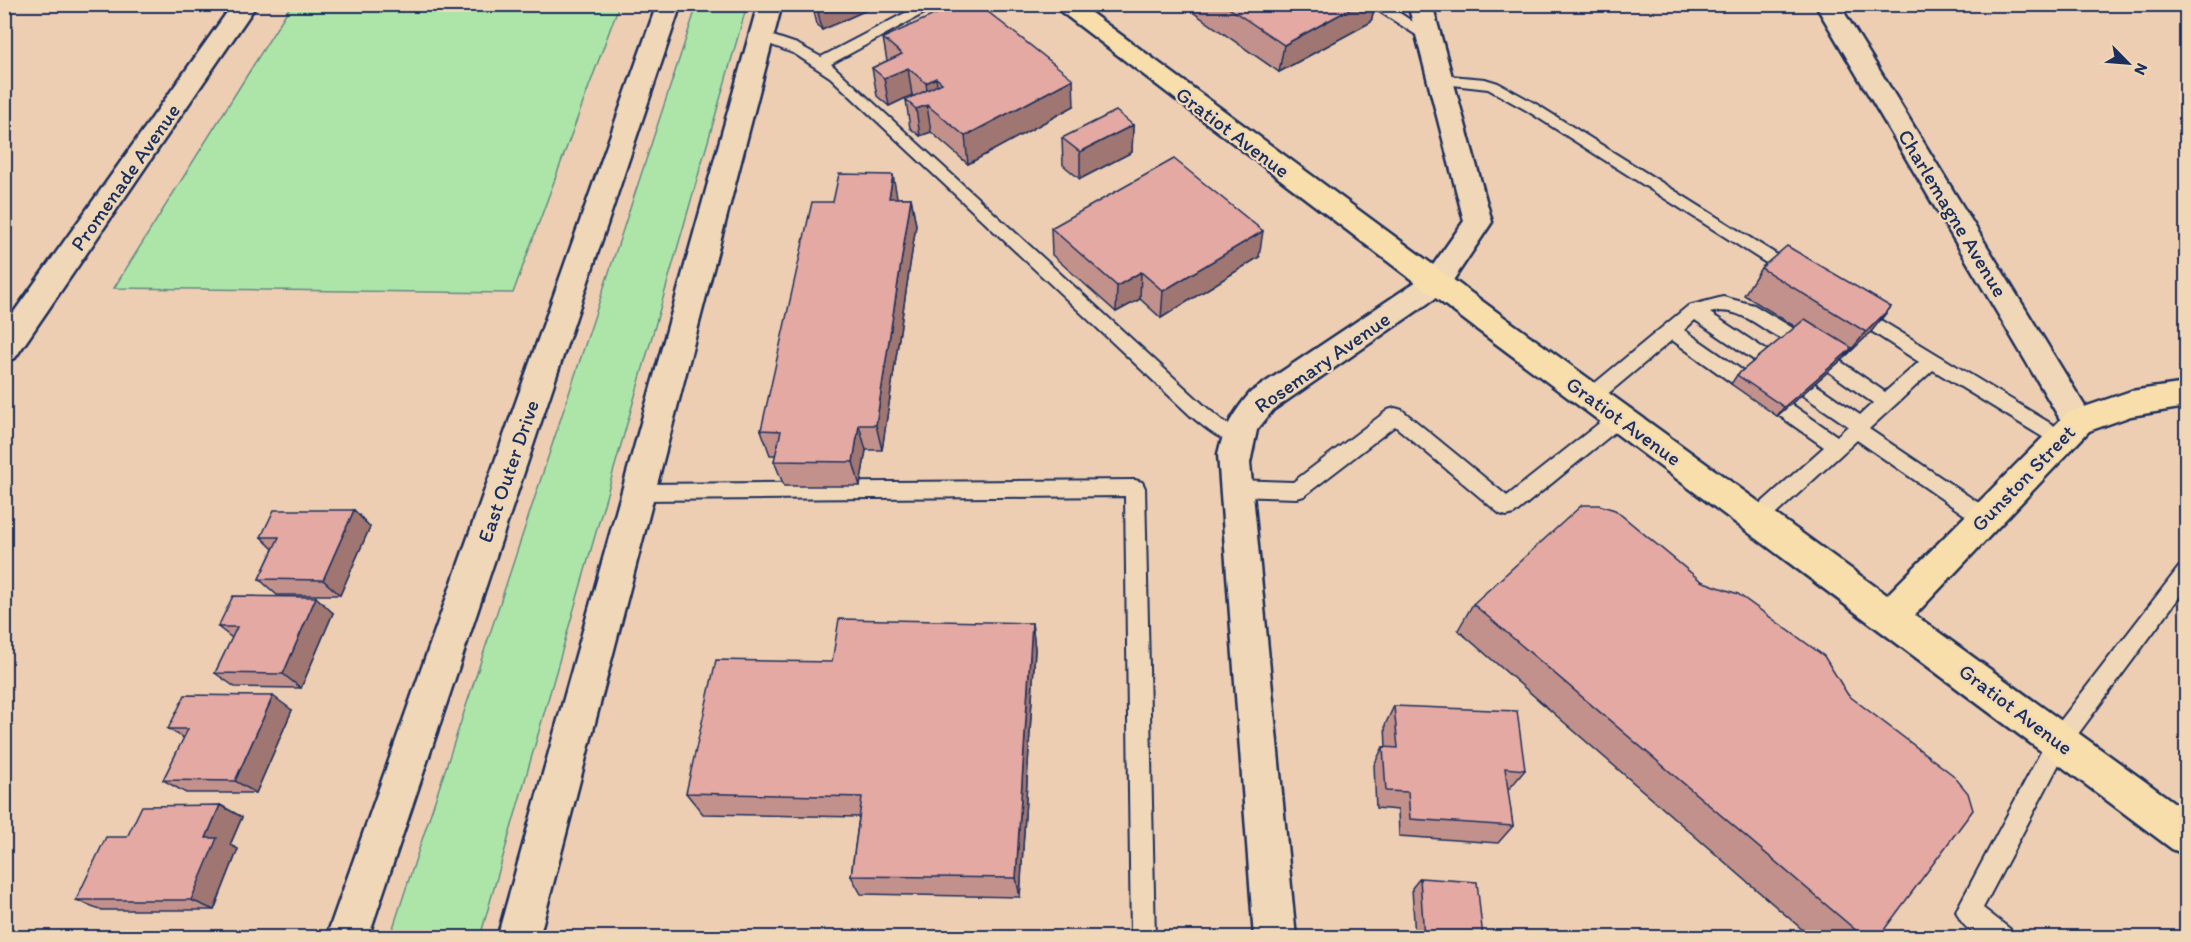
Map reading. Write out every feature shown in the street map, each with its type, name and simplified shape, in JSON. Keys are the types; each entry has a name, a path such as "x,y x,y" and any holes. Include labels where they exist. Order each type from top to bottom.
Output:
{"main road":[{"name":"Gratiot Avenue","path":"1063,4 1436,283 2059,741 2183,824"},
{"name":"Gunston Street","path":"1890,616 2070,430 2114,406 2166,396 2187,395"}],"street":[{"name":"Promenade Avenue","path":"4,350 245,4"},
{"name":"East Outer Drive","path":"347,938 669,4"},
{"path":"518,938 770,4"},
{"name":"Rosemary Avenue","path":"1275,938 1236,488 1235,445 1245,419 1262,401 1436,283 1478,222 1420,4"},
{"name":"Charlemagne Avenue","path":"1827,4 2070,430"}],"lane":[{"path":"821,63 934,4"},
{"path":"1375,4 1429,37"},
{"path":"761,36 793,46 821,63 1199,412 1217,427 1239,436"},
{"path":"1440,80 1480,82 1493,86 1531,107 1811,285"},
{"path":"1591,397 1694,311 1723,303 1748,310 1790,335"},
{"path":"1842,304 1932,361 2070,430"},
{"path":"1694,311 1763,357"},
{"path":"1671,330 1739,378"},
{"path":"1757,519 1932,361"},
{"path":"1834,366 1886,402"},
{"path":"1808,389 1858,428 1985,518"},
{"path":"1784,409 1837,446"},
{"path":"1236,488 1297,490 1395,415 1508,508 1619,418"},
{"path":"638,492 1135,488 1143,938"},
{"path":"2001,938 1968,911 2059,741 2187,573"}],"green space":[{"path":"291,5 619,5 513,293 114,288"},
{"path":"697,5 747,5 480,937 390,937"}],"building":[{"path":"958,4 978,4 1073,79 965,136 927,105 916,109 906,100 942,83 936,78 926,83 908,68 884,78 872,68 902,54 883,38"},
{"path":"1223,4 1359,4 1284,45"},
{"path":"1116,111 1133,125 1080,152 1062,138"},
{"path":"1174,159 1263,231 1163,291 1141,272 1117,286 1051,228"},
{"path":"839,174 893,175 889,198 911,198 876,425 859,425 853,462 774,461 781,431 761,430 812,202 833,202"},
{"path":"1787,246 1891,307 1866,332 1761,268"},
{"path":"1805,319 1852,348 1784,407 1737,375"},
{"path":"1582,505 1599,505 1615,510 1701,581 1738,594 1824,656 1848,695 1953,775 1968,793 1973,810 1878,938 1865,938 1473,604"},
{"path":"274,510 354,510 323,580 259,579 279,537 261,537"},
{"path":"233,596 316,597 283,674 215,673 237,627 218,627"},
{"path":"839,619 1032,623 1016,878 851,876 862,797 686,793 716,660 832,662"},
{"path":"185,695 273,696 235,781 163,780 188,729 168,729"},
{"path":"1394,706 1517,711 1525,770 1505,768 1513,826 1410,819 1408,792 1386,791 1383,747 1398,748"},
{"path":"220,805 206,838 217,838 191,900 76,900 106,837 127,837 142,806"},
{"path":"1420,878 1477,882 1483,938 1424,938"}]}
